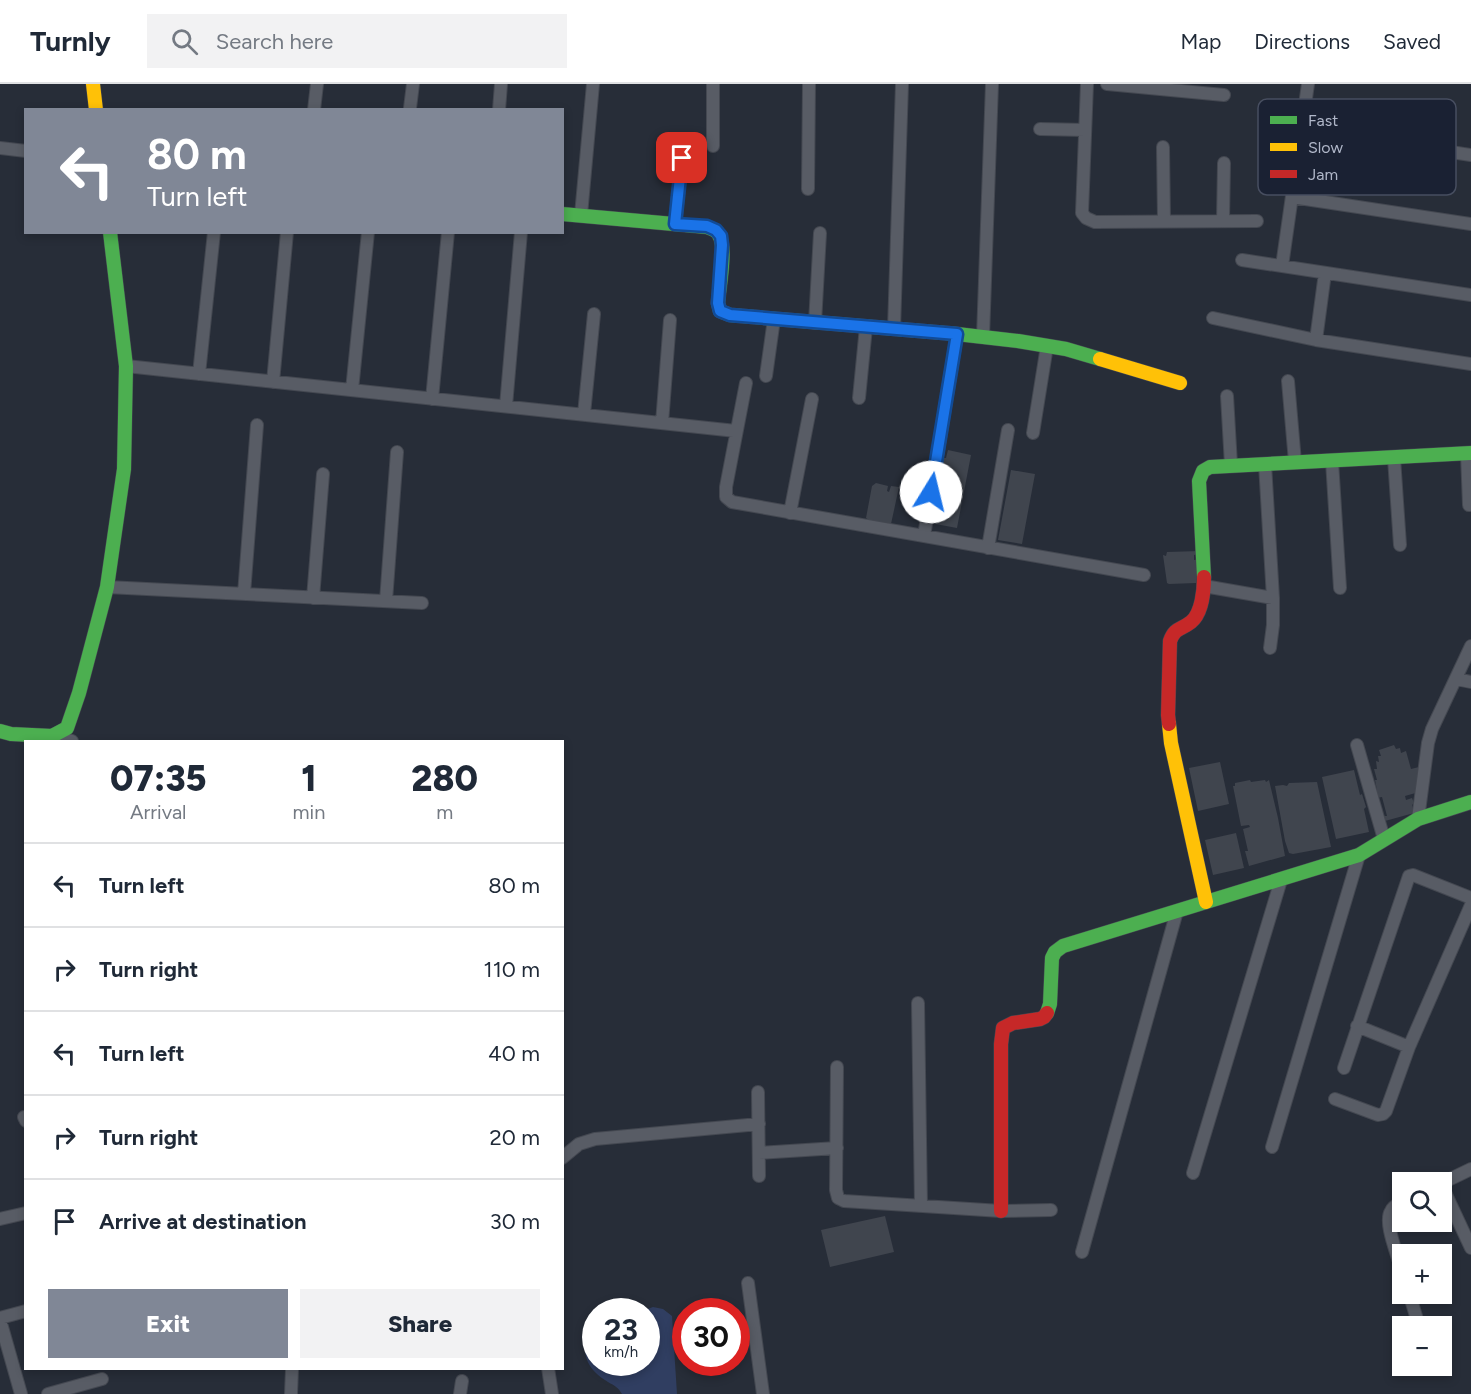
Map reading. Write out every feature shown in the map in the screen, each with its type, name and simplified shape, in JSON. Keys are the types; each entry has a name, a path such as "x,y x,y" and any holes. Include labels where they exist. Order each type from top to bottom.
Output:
{"street":[{"path":"93,84 96,108"},
{"path":"314,108 317,84"},
{"path":"410,108 413,84"},
{"path":"499,108 501,84"},
{"path":"581,215 593,84"},
{"path":"713,84 713,146"},
{"path":"808,189 809,84"},
{"path":"894,329 902,84"},
{"path":"983,337 992,84"},
{"path":"1087,84 1082,213 1086,218 1095,222 1257,221"},
{"path":"1107,84 1224,95"},
{"path":"1306,99 1308,84"},
{"path":"1040,129 1085,130"},
{"path":"1163,147 1164,221"},
{"path":"0,148 24,151"},
{"path":"1456,153 1471,155"},
{"path":"675,224 682,158"},
{"path":"1223,221 1224,163"},
{"path":"1282,266 1292,196 1471,224"},
{"path":"564,214 707,226 716,230 721,236 722,245 718,303 720,311 730,315 1018,341 1066,349 1180,383"},
{"path":"815,322 820,233"},
{"path":"52,736 67,728 79,693 107,587 124,469 126,366 110,234"},
{"path":"199,374 214,234"},
{"path":"273,382 287,234"},
{"path":"352,390 368,234"},
{"path":"432,399 448,234"},
{"path":"506,406 521,234"},
{"path":"1242,260 1471,295"},
{"path":"1316,340 1325,273"},
{"path":"584,414 594,314"},
{"path":"1213,318 1316,340 1471,364"},
{"path":"766,376 774,319"},
{"path":"662,423 670,320"},
{"path":"859,398 866,327"},
{"path":"924,536 957,334"},
{"path":"1033,433 1047,346"},
{"path":"126,366 736,431"},
{"path":"1287,381 1295,462"},
{"path":"746,383 726,487 726,497 732,502 1144,575"},
{"path":"1227,396 1231,465"},
{"path":"790,513 812,399"},
{"path":"244,594 257,425"},
{"path":"988,548 1008,430"},
{"path":"386,601 397,452"},
{"path":"1206,902 1171,743 1168,715 1170,641 1173,633 1190,623 1195,617 1204,586 1200,474 1205,468 1213,466 1469,454 1469,505"},
{"path":"1394,458 1400,544"},
{"path":"1332,460 1340,588"},
{"path":"1265,464 1273,598 1270,648"},
{"path":"313,597 323,474"},
{"path":"1204,586 1273,598"},
{"path":"107,587 422,603"},
{"path":"1418,819 1428,743 1432,729 1471,646"},
{"path":"1456,680 1471,682"},
{"path":"0,731 11,734 52,736 68,740"},
{"path":"1357,745 1383,839"},
{"path":"1001,1211 1001,1044 1003,1028 1009,1024 1041,1020 1046,1015 1052,959 1056,951 1063,946 1359,855 1418,819 1471,802"},
{"path":"1272,1148 1359,855"},
{"path":"1344,1068 1409,876 1413,875 1471,898"},
{"path":"1193,1173 1281,880"},
{"path":"1335,1099 1378,1115 1386,1111 1409,1047 1471,905"},
{"path":"1082,1252 1177,911"},
{"path":"918,1003 921,1206"},
{"path":"1357,1026 1409,1047"},
{"path":"837,1067 836,1190 838,1198 844,1201 1001,1211 1051,1210"},
{"path":"758,1092 759,1176"},
{"path":"564,1156 579,1144 595,1139 759,1124"},
{"path":"759,1153 837,1148"},
{"path":"1452,1179 1471,1169"},
{"path":"1452,1207 1471,1248"},
{"path":"1392,1209 1388,1217 1394,1244"},
{"path":"0,1219 24,1213"},
{"path":"748,1283 763,1394"},
{"path":"21,1394 0,1319 24,1312"},
{"path":"291,1394 292,1370"},
{"path":"548,1370 552,1394"},
{"path":"48,1394 102,1379"},
{"path":"460,1394 462,1381"}],"water":[{"path":"660,1308 672,1316 672,1376 676,1376 677,1394 622,1394 618,1388 601,1377 660,1376"}],"building":[{"path":"948,450 971,455 957,528 930,523 942,458 946,458"},
{"path":"1011,470 1035,474 1022,544 998,540"},
{"path":"876,483 888,486 887,491 889,492 891,486 899,487 891,524 866,518 872,486"},
{"path":"1200,551 1199,554 1194,555 1194,560 1200,559 1196,583 1167,583 1163,555 1166,556 1167,552"},
{"path":"1394,745 1396,749 1400,748 1401,753 1406,751 1411,769 1419,767 1419,792 1405,796 1406,800 1412,798 1414,813 1385,821 1384,816 1387,816 1382,797 1376,798 1374,791 1377,790 1375,780 1377,780 1374,769 1377,769 1378,756 1381,756 1379,750"},
{"path":"1220,762 1229,804 1198,811 1189,768"},
{"path":"1354,770 1360,795 1362,794 1366,807 1364,809 1369,832 1336,839 1322,777"},
{"path":"1250,780 1251,782 1265,780 1266,782 1269,780 1285,856 1249,866 1243,829 1250,827 1249,825 1241,826 1233,786 1235,783"},
{"path":"1317,782 1331,847 1289,853 1275,786"},
{"path":"1236,833 1244,868 1213,875 1205,840"},
{"path":"885,1216 894,1252 830,1267 821,1230"}],"traffic: fast":[{"path":"564,214 707,227 714,230 719,235 722,249 718,303 720,311 730,315 1018,341 1066,349 1100,359"},
{"path":"0,731 11,734 52,736 67,728 79,693 107,587 124,469 126,366 110,234"},
{"path":"1204,577 1199,481 1203,471 1210,467 1471,453"},
{"path":"1047,1013 1050,1004 1052,958 1055,952 1063,946 1359,855 1418,819 1471,802"}],"traffic: slow":[{"path":"93,84 96,108"},
{"path":"1100,359 1180,383"},
{"path":"1169,724 1171,743 1206,902"}],"traffic: jam":[{"path":"1169,724 1170,641 1176,631 1191,622 1198,613 1203,595 1204,577"},
{"path":"1001,1211 1001,1044 1003,1028 1013,1023 1040,1019 1047,1013"}],"route":[{"path":"682,158 675,224 707,226 716,230 721,236 718,303 720,311 730,315 957,334 931,492"}]}
